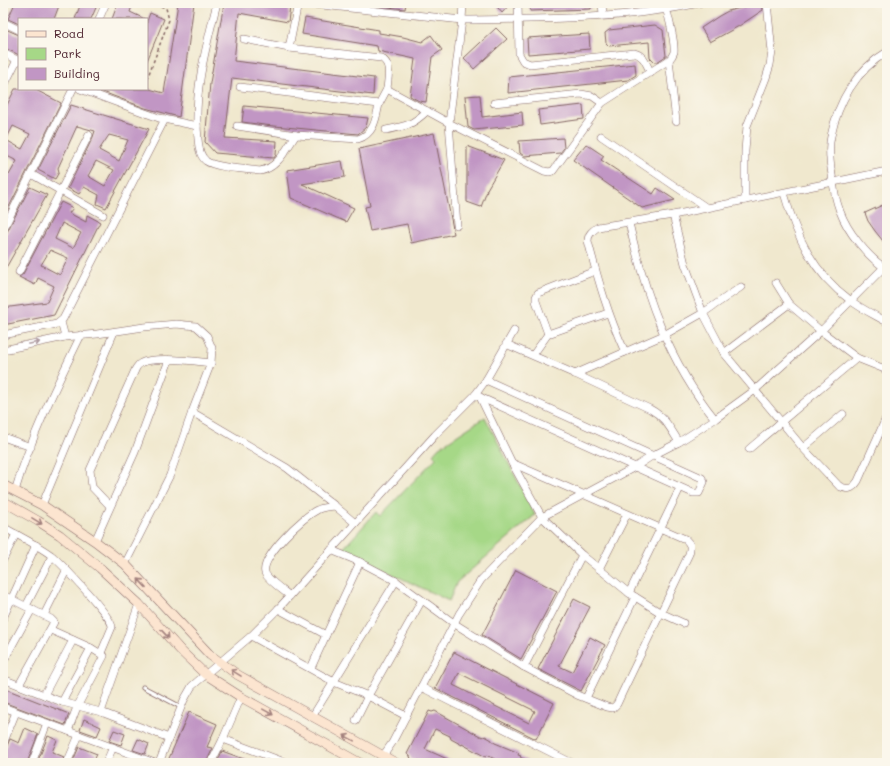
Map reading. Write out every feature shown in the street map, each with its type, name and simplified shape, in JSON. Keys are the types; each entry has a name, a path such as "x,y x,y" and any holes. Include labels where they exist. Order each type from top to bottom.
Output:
{"street":[{"path":"99,18 106,3"},
{"path":"217,3 204,56 198,91 197,126 200,154 213,164 260,171 267,170 274,165 296,135"},
{"path":"289,48 298,3"},
{"path":"303,3 462,20 603,15 667,10 699,3"},
{"path":"457,225 449,124 463,3"},
{"path":"518,3 519,54 523,61 530,64 634,53 640,54 651,73"},
{"path":"602,3 603,15"},
{"path":"387,88 449,124 549,172 553,171 602,103 651,73 669,60 674,54 667,10 664,3"},
{"path":"745,200 745,151 747,126 766,78 772,52 767,3"},
{"path":"3,22 18,30"},
{"path":"237,126 296,135 358,139 364,137 371,131 375,122 379,104 387,88 388,66 386,61 381,58 289,48 244,40"},
{"path":"380,760 392,743 459,614 470,596 481,580 542,517 679,442 715,419 755,390 821,331 886,267 865,250 851,234 842,219 834,198 830,156 830,137 843,98 858,76 879,57 887,52"},
{"path":"3,53 18,61 3,88"},
{"path":"669,60 676,121"},
{"path":"240,87 379,104"},
{"path":"3,230 73,90"},
{"path":"83,90 165,119 197,126"},
{"path":"494,103 581,94 592,96 602,103"},
{"path":"386,130 407,126 416,121 427,111"},
{"path":"3,335 61,322 165,119"},
{"path":"19,272 89,135"},
{"path":"601,136 707,208"},
{"path":"625,352 608,313 595,270 588,241 588,237 592,231 598,227 673,215 784,193 832,181 887,171"},
{"path":"31,174 103,215"},
{"path":"784,193 793,223 806,251 827,279 851,301 887,322"},
{"path":"673,215 685,264 703,313 724,352 803,448 839,486 845,489 851,489 854,487 887,416"},
{"path":"629,222 636,254 651,305 664,335 683,372 701,401 715,419"},
{"path":"548,334 536,301 538,293 595,270"},
{"path":"776,283 789,304 821,331 857,358 887,370"},
{"path":"575,374 664,335 703,313 740,287"},
{"path":"724,352 789,304"},
{"path":"532,355 548,334 608,313"},
{"path":"61,322 65,337"},
{"path":"3,339 5,350 65,337 176,324 196,326 207,336 212,348 211,363 170,475 124,564"},
{"path":"159,763 184,700 192,686 251,636 278,609 435,435 477,396 514,331"},
{"path":"42,505 114,332"},
{"path":"15,491 44,411 81,335"},
{"path":"506,344 575,374 660,414 679,442"},
{"path":"749,449 857,358"},
{"path":"110,506 92,487 90,470 136,368 140,363 149,360 198,361 211,363"},
{"path":"94,541 135,452 169,360"},
{"path":"477,396 680,488 693,493 699,493 704,479 486,380"},
{"path":"477,396 542,517 582,555 632,595 661,613 683,623"},
{"path":"192,412 287,468 355,523"},
{"path":"803,448 842,414"},
{"path":"3,437 31,447"},
{"path":"331,550 360,562 396,581 455,624 524,667 573,693 612,708 616,706 689,554 691,548 690,543 685,539 512,463"},
{"path":"3,486 42,505 124,564 210,655 219,662 238,675 312,717 380,760 396,763"},
{"path":"586,698 660,528 680,488"},
{"path":"3,501 60,535 100,568 139,604 182,652 205,674 241,697 360,763"},
{"path":"290,596 266,573 265,568 269,556 280,542 314,511 335,506"},
{"path":"599,569 627,514"},
{"path":"3,527 36,545 52,556 93,599 113,625 100,653"},
{"path":"3,560 16,534"},
{"path":"3,618 36,545"},
{"path":"524,667 582,555"},
{"path":"3,662 52,556"},
{"path":"310,668 360,562"},
{"path":"44,615 66,571"},
{"path":"312,717 396,581"},
{"path":"3,595 54,621 51,630 19,685"},
{"path":"356,720 422,600"},
{"path":"101,712 139,604"},
{"path":"278,609 326,635"},
{"path":"51,630 91,648 104,656 77,707 68,731"},
{"path":"251,636 334,682 368,696 406,716"},
{"path":"44,695 73,640"},
{"path":"62,702 91,648"},
{"path":"3,679 62,702 101,712 169,738"},
{"path":"420,688 572,763"},
{"path":"211,763 241,697"},
{"path":"3,707 156,763"},
{"path":"3,744 16,712"},
{"path":"32,763 47,723"},
{"path":"67,763 79,734"},
{"path":"223,739 287,763"},
{"path":"106,763 113,747"}],"lane":[{"path":"143,687 181,707"}],"path":[{"path":"148,76 169,20 166,8 152,3"}],"green space":[{"path":"485,417 535,515 457,582 449,601 342,550 376,512 380,516 436,458 433,454 438,448"}],"building":[{"path":"15,3 60,3 54,18 18,18 18,24 8,19"},
{"path":"81,3 98,3 91,18 75,18"},
{"path":"118,3 125,3 132,6 130,12 143,18 112,18"},
{"path":"178,3 194,3 179,117 145,108 98,90 149,89 164,93"},
{"path":"224,3 277,3 290,6 288,22 239,13 234,61 374,78 373,95 232,78 225,138 277,141 276,155 274,158 215,153 205,142 210,83"},
{"path":"380,3 406,3 405,9 380,6"},
{"path":"494,3 511,3 502,13"},
{"path":"529,3 591,3 591,9 530,11"},
{"path":"762,3 763,10 739,26 710,42 701,28 728,11"},
{"path":"150,13 164,19 148,59 148,18"},
{"path":"305,18 379,30 379,33 422,42 431,35 442,50 432,57 426,102 419,101 410,96 415,59 378,51 377,46 302,34"},
{"path":"655,25 663,30 666,56 657,62 654,62 650,58 649,42 609,46 606,43 605,33 609,30"},
{"path":"3,28 18,35 18,54 3,47"},
{"path":"496,28 507,39 474,69 464,58"},
{"path":"589,34 590,49 528,54 527,38"},
{"path":"635,64 636,75 628,80 508,93 509,77"},
{"path":"15,89 36,90 61,103 3,219 3,172 9,175 17,161 3,154 3,113","holes":["13,126 30,134 22,149 6,140"]},
{"path":"480,95 482,117 522,112 523,125 474,130 468,127 465,96"},
{"path":"71,105 149,129 106,208 97,204 99,195 84,187 79,194 68,188 95,131 77,126 58,168 59,172 55,179 38,170","holes":["109,135 128,140 119,161 99,150","96,161 114,170 105,186 88,176"]},
{"path":"583,105 584,119 540,125 538,110"},
{"path":"244,106 368,118 366,127 358,134 264,125 242,122"},
{"path":"434,133 454,234 411,243 407,224 370,231 365,207 370,206 359,149"},
{"path":"563,138 564,148 560,153 524,156 520,153 519,141"},
{"path":"586,144 604,156 601,160 653,194 657,188 675,200 642,208 573,160"},
{"path":"467,146 504,160 486,191 481,207 467,202"},
{"path":"342,161 345,177 302,184 354,208 346,222 291,198 287,170"},
{"path":"30,187 47,195 3,273 3,235 7,232"},
{"path":"61,202 73,208 69,213 86,222 87,215 100,222 54,315 3,325 3,308 47,302 54,286 38,278 35,285 19,277 23,274","holes":["62,223 81,233 73,248 55,239","50,250 68,258 60,275 41,265"]},
{"path":"885,204 887,209 887,246 868,221 865,213"},
{"path":"516,570 557,591 521,659 482,635"},
{"path":"574,599 590,607 559,666 572,672 590,637 605,645 581,691 538,669"},
{"path":"454,652 554,703 536,739 435,688","holes":["459,673 535,711 529,723 453,685"]},
{"path":"3,688 69,714 65,725 3,702"},
{"path":"429,711 435,711 480,736 485,736 495,743 519,753 518,755 521,756 520,757 531,763 502,763 462,745 451,739 450,736 435,729 425,749 456,763 419,763 411,759 407,754"},
{"path":"189,712 217,724 207,747 213,748 206,763 167,763"},
{"path":"84,719 101,727 97,736 80,730"},
{"path":"25,728 38,734 27,763 3,763 3,749 6,748 10,739 19,743"},
{"path":"114,730 125,734 121,745 109,741"},
{"path":"48,736 57,740 52,752 64,757 62,763 37,763"},
{"path":"138,739 149,744 145,754 133,750"},
{"path":"79,747 97,754 93,763 72,763"},
{"path":"222,751 252,762 252,763 217,763"}]}
